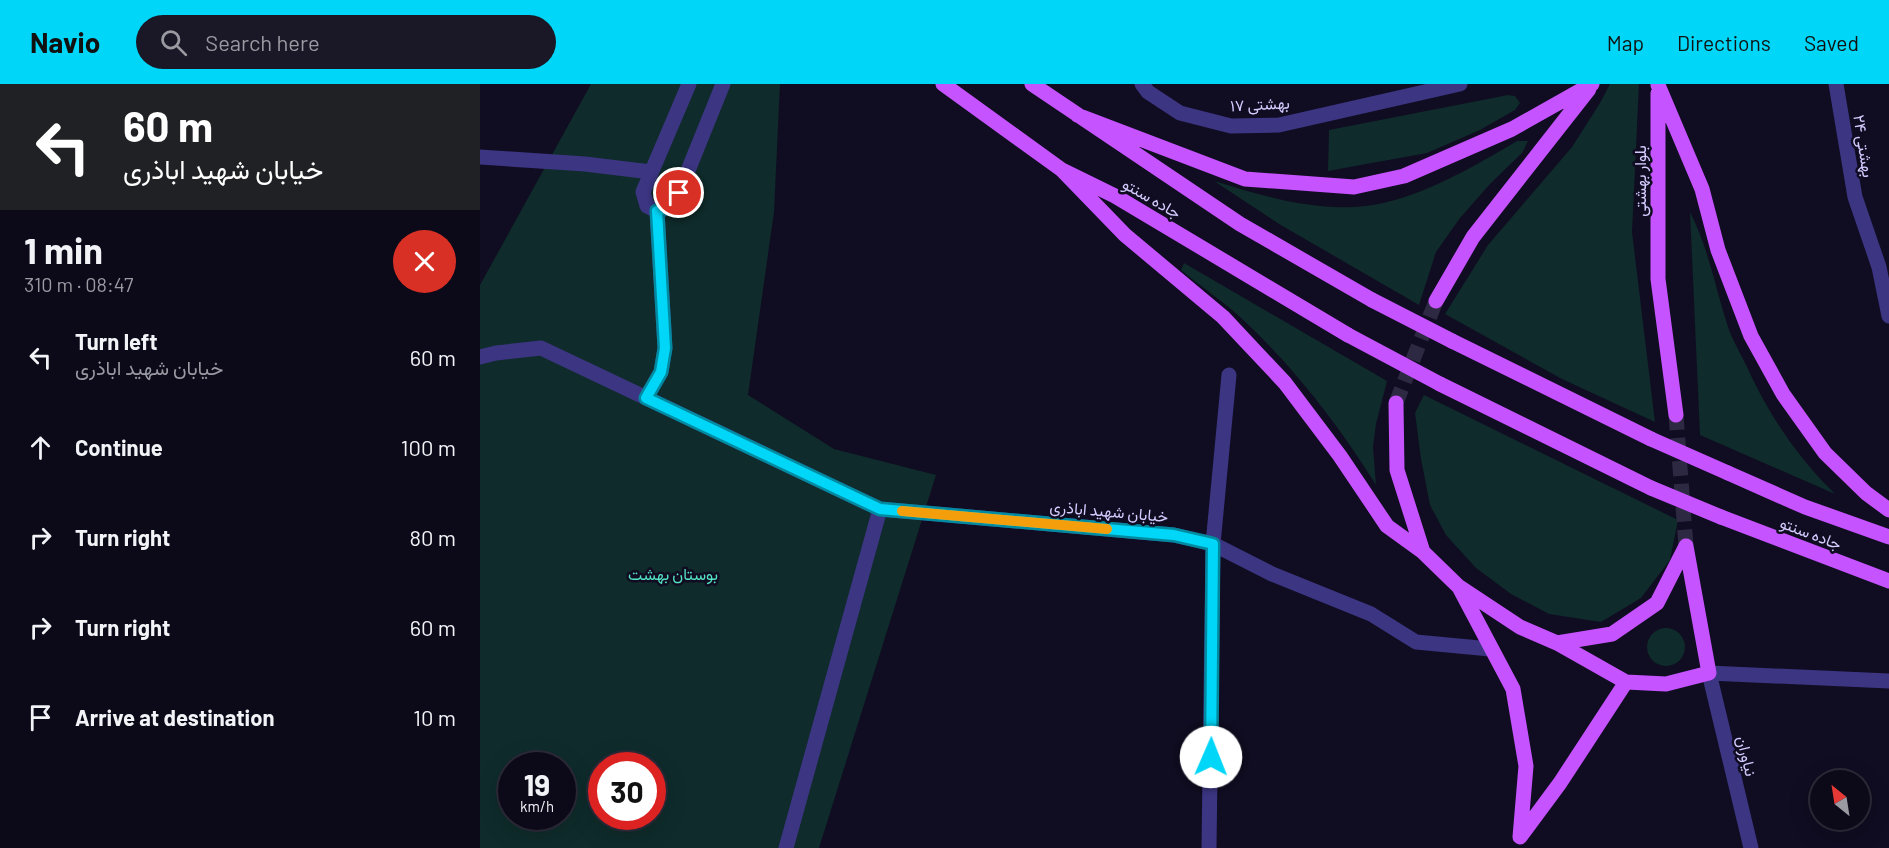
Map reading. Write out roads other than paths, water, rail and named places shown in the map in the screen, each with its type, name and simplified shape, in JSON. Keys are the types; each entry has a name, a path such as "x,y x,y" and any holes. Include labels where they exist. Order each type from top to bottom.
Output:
{"main road":[{"name":"جاده سنتو","path":"943,84 1062,170 1115,196 1348,335 1440,384 1651,488 1721,518 1889,581"},
{"name":"جاده سنتو","path":"1032,84 1240,224 1372,300 1651,439 1805,507 1889,537"},
{"path":"1077,115 1245,179 1354,187 1404,176 1491,139 1592,84"},
{"path":"1436,301 1473,237 1592,84"},
{"path":"1658,84 1702,189 1718,250 1752,336 1783,394 1825,453 1866,493 1889,510"},
{"name":"بلوار بهشتی","path":"1658,84 1658,279 1676,415"},
{"path":"1062,170 1125,235 1222,317 1286,383 1340,456 1387,526 1423,552 1458,586 1520,627 1557,644 1626,682 1666,684 1709,672 1686,546 1657,603 1612,634 1557,644"},
{"path":"1396,403 1397,470 1423,552"},
{"path":"1458,586 1513,689 1527,766 1517,843"},
{"path":"1517,843 1560,783 1626,682"}],"street":[{"path":"689,84 642,192 647,206 657,211 670,207 679,193 723,84"},
{"name":"بهشتی ۱۷","path":"1142,84 1148,92 1180,113 1231,126 1279,125 1460,84"},
{"name":"بهشتی ۲۴","path":"1836,84 1855,196 1884,265 1889,316"},
{"path":"480,157 585,164 651,172"},
{"path":"646,398 661,372 665,348 657,211"},
{"path":"480,357 541,348 880,509 786,848"},
{"path":"1209,848 1213,544 1229,375"},
{"name":"خیابان شهید اباذری","path":"880,509 1174,535 1213,544 1272,573 1371,614 1416,642 1490,649"},
{"path":"1709,672 1889,681"},
{"name":"نیاوران","path":"1709,672 1751,848"}],"tunnel":[{"path":"1396,403 1436,301"},
{"path":"1676,415 1686,546"}],"park label":[{"name":"بوستان بهشت","path":"673,574"}]}
